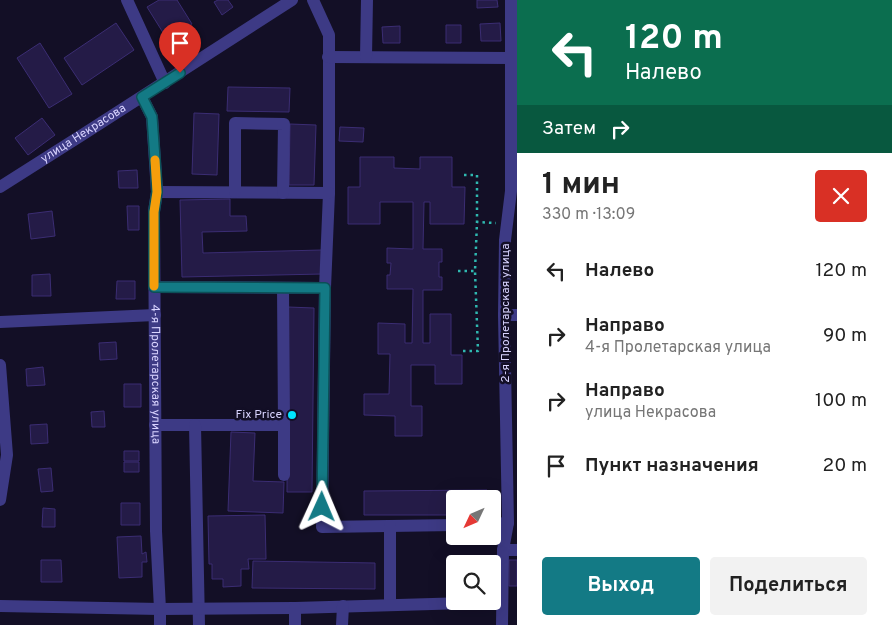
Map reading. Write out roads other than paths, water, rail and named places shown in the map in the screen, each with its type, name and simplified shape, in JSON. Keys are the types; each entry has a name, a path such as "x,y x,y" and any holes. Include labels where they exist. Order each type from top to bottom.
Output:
{"street":[{"path":"128,0 165,83"},
{"name":"улица Некрасова","path":"0,187 292,0"},
{"path":"312,0 329,35 329,193 325,288 322,527 446,525"},
{"path":"366,57 367,0"},
{"name":"2-я Пролетарская улица","path":"502,625 503,550 508,523 511,360 511,239 508,223 511,191 514,73 511,58 511,0"},
{"path":"328,57 511,58"},
{"name":"4-я Пролетарская улица","path":"142,97 152,117 157,192 154,212 154,287 156,532 160,625"},
{"path":"235,192 235,123 245,123 284,124 283,193"},
{"path":"157,192 329,193"},
{"path":"154,287 325,288"},
{"path":"283,288 284,476"},
{"path":"0,322 155,315"},
{"path":"0,365 6,455 0,500"},
{"path":"156,425 284,425"},
{"path":"195,425 199,625"},
{"path":"501,523 508,523"},
{"path":"390,526 390,604"},
{"path":"503,550 517,550"},
{"path":"0,606 199,609 446,603"},
{"path":"342,625 343,606"},
{"path":"295,625 296,608"}],"place":[{"name":"Fix Price","path":"292,415"}]}
